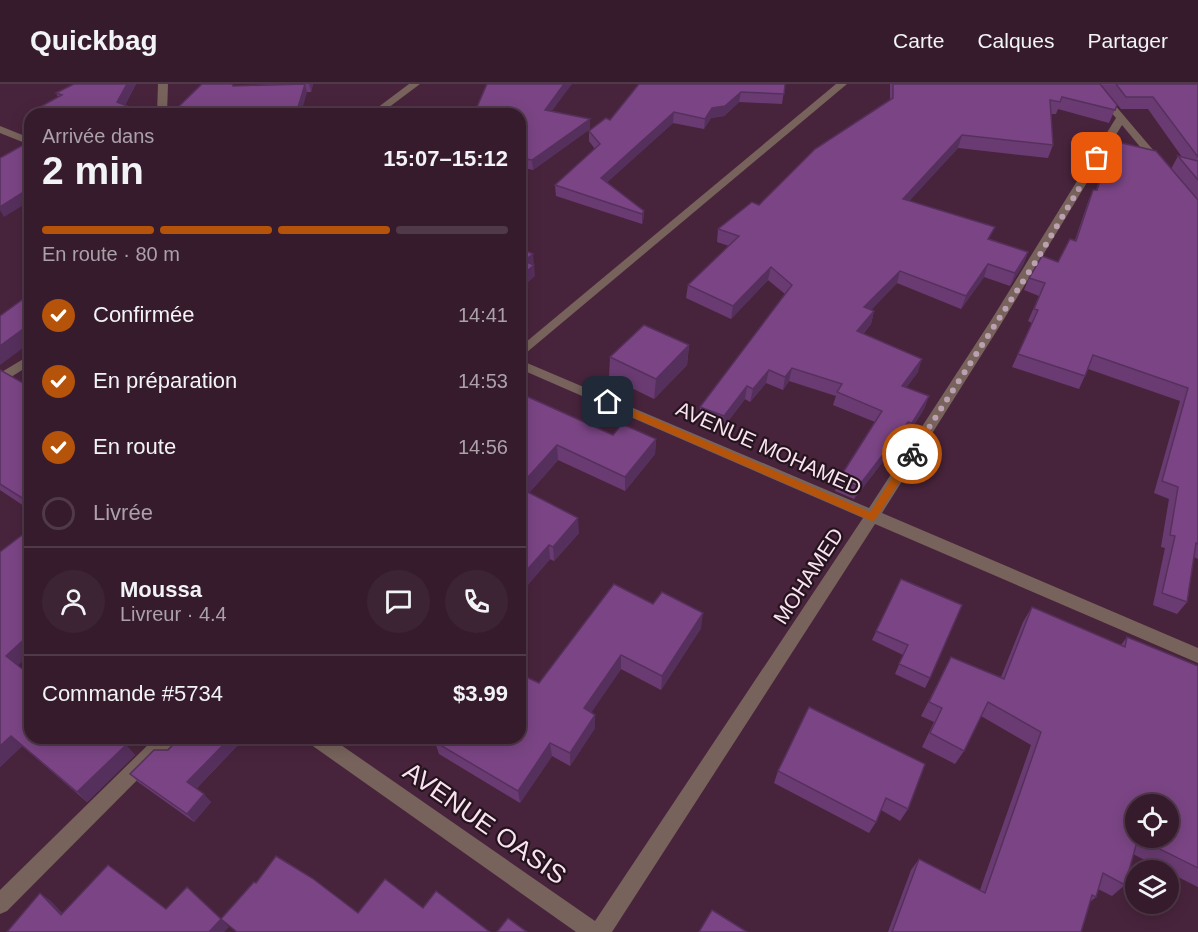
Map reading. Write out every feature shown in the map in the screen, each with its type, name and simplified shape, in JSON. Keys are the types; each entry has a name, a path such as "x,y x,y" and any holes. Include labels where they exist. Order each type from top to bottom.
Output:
{"street":[{"path":"162,108 163,84"},
{"path":"382,108 415,84"},
{"path":"526,349 842,84"},
{"path":"1092,84 1170,177"},
{"name":"MOHAMED","path":"600,932 872,517 1038,258 1121,118"},
{"path":"0,129 24,139"},
{"path":"0,379 24,363"},
{"name":"AVENUE MOHAMED","path":"526,367 1198,656"},
{"path":"0,904 161,744"},
{"name":"AVENUE OASIS","path":"325,744 593,932"}],"building":[{"path":"74,84 127,84 117,102 132,108 38,108 62,95 56,93"},
{"path":"202,84 232,84 233,86 305,84 298,108 177,108"},
{"path":"487,84 564,84 545,110 590,119 532,160 526,159 526,108 477,107"},
{"path":"639,84 785,84 784,94 741,92 725,106 712,108 705,119 674,112 601,178 644,211 642,214 555,185 600,144 589,131 606,118 610,120"},
{"path":"893,84 1100,84 1117,105 1115,110 1062,97 1060,102 1050,100 1053,145 962,135 903,199 995,227 988,239 1028,252 1015,273 988,264 966,296 900,271 864,307 874,311 857,331 922,359 902,386 929,396 912,423 908,422 858,487 839,479 882,411 837,392 842,384 792,368 785,377 769,370 753,389 747,386 724,416 700,407 792,285 771,267 733,306 688,285 739,236 718,229 752,202 759,205 815,149 893,98"},
{"path":"1116,84 1198,84 1198,157 1153,97 1126,97"},
{"path":"1113,141 1156,151 1198,200 1198,544 1196,543 1187,602 1162,593 1175,536 1170,535 1178,487 1162,481 1188,388 1093,355 1085,376 1018,354 1038,310 1034,309 1045,283 1029,278 1042,256 1058,262 1070,239 1076,241 1093,190 1097,190"},
{"path":"24,144 24,192 0,207 0,158"},
{"path":"1178,156 1198,161 1198,180"},
{"path":"526,251 533,254 526,259"},
{"path":"526,262 534,265 526,272"},
{"path":"24,298 24,328 0,346 0,316"},
{"path":"644,325 689,345 656,379 610,357"},
{"path":"0,370 24,384 24,499 0,484"},
{"path":"526,396 613,435 622,424 656,439 625,477 557,445 526,479"},
{"path":"526,491 578,518 553,547 549,545 526,571"},
{"path":"24,534 24,640 6,656 24,670 24,744 126,745 77,792 11,736 0,746 0,552"},
{"path":"901,579 962,605 930,678 899,664 908,645 876,631"},
{"path":"614,584 653,604 662,592 703,613 662,676 621,655 584,708 595,715 570,753 550,743 518,791 438,744 526,744 526,677 539,683"},
{"path":"1032,607 1125,647 1127,637 1198,666 1198,868 1158,848 1179,848 1179,794 1125,794 1125,848 1135,848 1132,860 1125,860 1125,885 1103,873 1096,897 1092,895 1081,932 892,932 919,859 985,893 1041,732 988,702 964,751 930,733 942,708 929,702 951,657 1004,679"},
{"path":"809,707 925,764 908,809 886,798 876,822 778,771"},
{"path":"174,744 224,744 187,782 204,794 187,814 130,774 154,750 168,750"},
{"path":"276,856 312,878 358,913 385,879 423,908 436,891 490,932 237,932 221,919 254,882 256,883"},
{"path":"108,865 166,909 187,887 221,919 209,932 7,932 40,893 61,915"},
{"path":"712,910 747,932 699,932"},
{"path":"508,918 527,932 497,932"}],"way so far":[{"path":"912,454 1038,258 1097,158"}],"route":[{"path":"608,402 872,517 912,454"}]}
